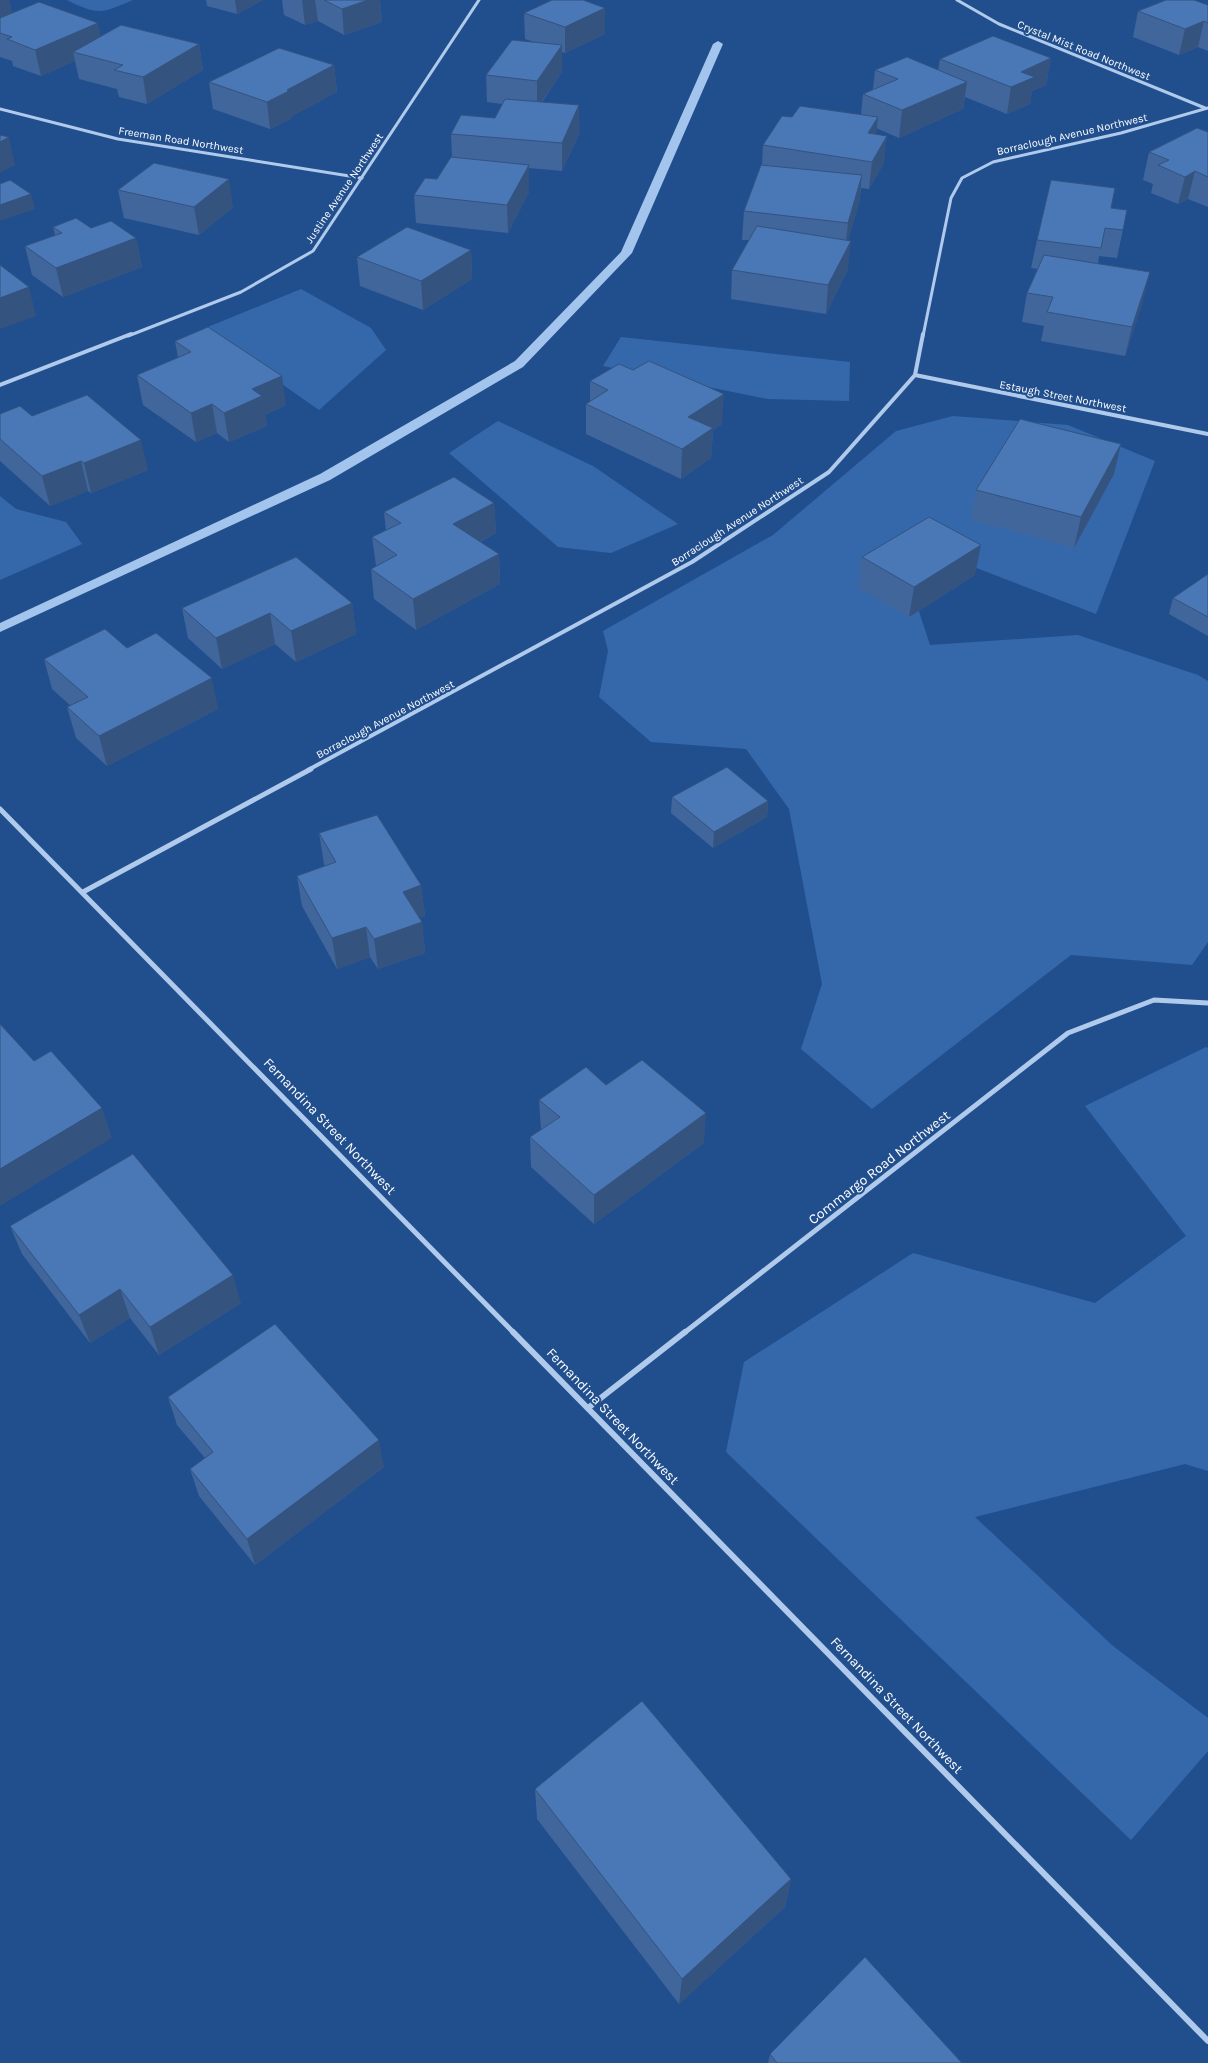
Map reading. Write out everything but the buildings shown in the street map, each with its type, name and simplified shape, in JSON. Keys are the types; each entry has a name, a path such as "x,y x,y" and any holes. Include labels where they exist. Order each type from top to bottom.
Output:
{"street":[{"name":"Justine Avenue Northwest","path":"0,385 241,292 313,251 479,0"},
{"name":"Crystal Mist Road Northwest","path":"957,0 999,24 1207,109"},
{"name":"Freeman Road Northwest","path":"0,108 118,140 362,178"},
{"name":"Borraclough Avenue Northwest","path":"83,892 692,562 829,472 915,375 951,198 962,178 993,162 1121,133 1207,109"},
{"name":"Estaugh Street Northwest","path":"915,375 1208,434"},
{"name":"Fernandina Street Northwest","path":"0,809 1208,2041"},
{"name":"Commargo Road Northwest","path":"588,1408 1068,1033 1154,1000 1208,1003"}],"shaded area":[{"path":"67,0 133,0 114,8 100,11 86,9"},
{"path":"301,289 371,328 386,350 319,410 203,329"},
{"path":"621,337 850,362 849,401 768,399 603,366"},
{"path":"953,416 1068,425 1155,461 1096,614 961,562 911,587 930,645 1078,635 1198,675 1208,681 1208,942 1192,965 1071,955 872,1109 801,1049 822,984 789,809 746,749 651,742 599,697 608,651 603,631 773,535 896,431"},
{"path":"498,421 593,466 678,524 611,553 558,547 449,453"},
{"path":"0,496 16,509 66,522 82,544 0,580"},
{"path":"1206,1047 1208,1048 1208,1471 1185,1464 975,1517 1113,1646 1208,1718 1208,1751 1131,1840 726,1452 744,1362 913,1253 1095,1303 1186,1236 1085,1106"}],"waterway":[{"path":"0,628 325,477 519,364 626,253 718,44"}]}
